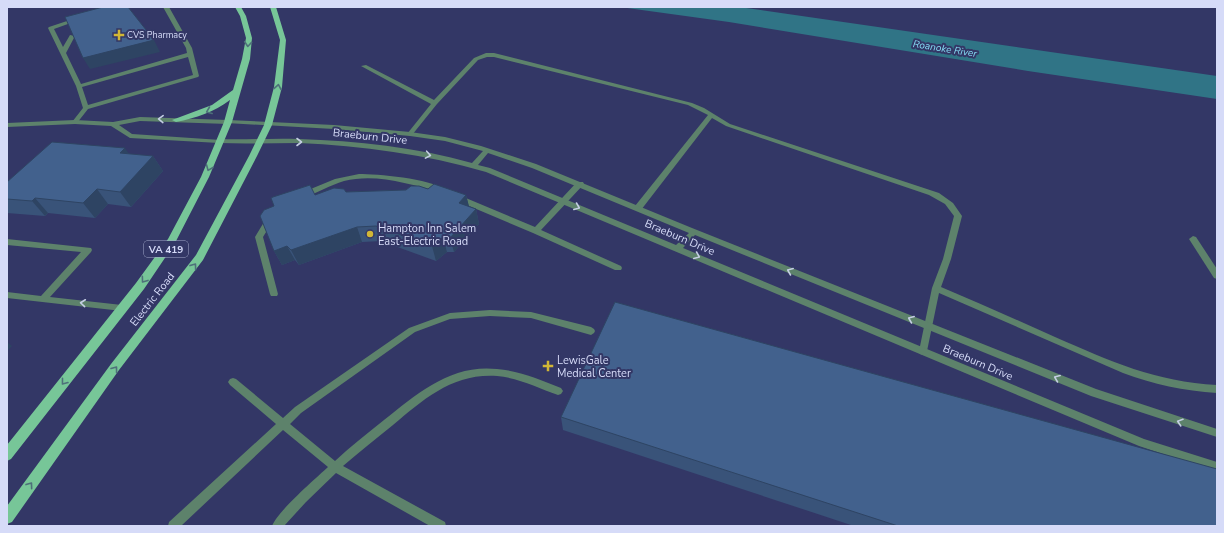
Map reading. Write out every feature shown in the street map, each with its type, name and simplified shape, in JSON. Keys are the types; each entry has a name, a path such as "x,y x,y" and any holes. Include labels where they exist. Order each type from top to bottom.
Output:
{"main road":[{"name":"Electric Road","path":"7,455 172,242 205,176 228,122 246,59 248,38 243,16 238,7"},
{"name":"Electric Road","path":"7,517 115,368 200,257 260,142 268,125 278,87 283,40 273,7"},
{"path":"176,120 196,116 218,107 237,91"}],"street":[{"path":"75,122 86,108 196,76 190,48 166,7"},
{"path":"84,17 51,28 79,86 86,108"},
{"path":"63,53 71,34 64,23"},
{"path":"79,86 191,54"},
{"path":"410,134 435,103 476,59 486,55 494,55 690,104 702,109 728,125 932,193 943,198 954,208 958,216 947,259 936,288 923,351"},
{"path":"364,66 435,103"},
{"path":"638,208 711,115"},
{"name":"Braeburn Drive","path":"7,125 75,122 113,124 140,119 176,120 334,127 446,139 487,150 580,184 694,232 1094,394 1217,433"},
{"name":"Braeburn Drive","path":"113,124 130,136 219,141 310,142 398,149 436,156 473,166 678,248 1143,443 1217,467"},
{"path":"473,166 487,150"},
{"path":"294,200 347,178 386,177 424,184 536,231 618,268"},
{"path":"536,231 580,184"},
{"path":"274,211 259,237 274,294"},
{"path":"678,248 694,232"},
{"path":"1193,239 1217,276"},
{"path":"7,242 88,250 44,299"},
{"path":"936,288 1135,374 1171,384 1199,389 1217,389"},
{"path":"7,295 122,308"},
{"path":"173,526 298,410 412,330 450,316 490,313 531,314 591,331"},
{"path":"277,526 295,505 335,467 425,393 446,381 469,374 488,372 511,374 558,391"},
{"path":"233,382 335,467 440,526"}],"water":[{"name":"Roanoke River","path":"620,7 739,7 1217,76 1217,99 1028,71 729,22"}],"building":[{"name":"CVS Pharmacy","path":"103,7 128,7 154,40 83,58 65,17"},
{"path":"52,142 125,148 120,153 153,156 120,192 97,189 83,203 35,198 32,201 7,199 7,182"},
{"name":"Hampton Inn Salem East-Electric Road","path":"434,184 466,195 459,203 476,209 450,238 443,237 432,246 376,226 357,227 291,250 287,246 274,251 260,216 264,210 274,206 271,198 310,185 315,195 334,188 344,189 346,192 406,190 411,186 419,186 428,189"},
{"path":"615,302 1217,469 1217,526 898,526 561,417"}],"place":[{"name":"CVS Pharmacy","path":"119,35"},
{"name":"Hampton Inn Salem East-Electric Road","path":"370,234"},
{"name":"LewisGale Medical Center","path":"548,366"}]}
